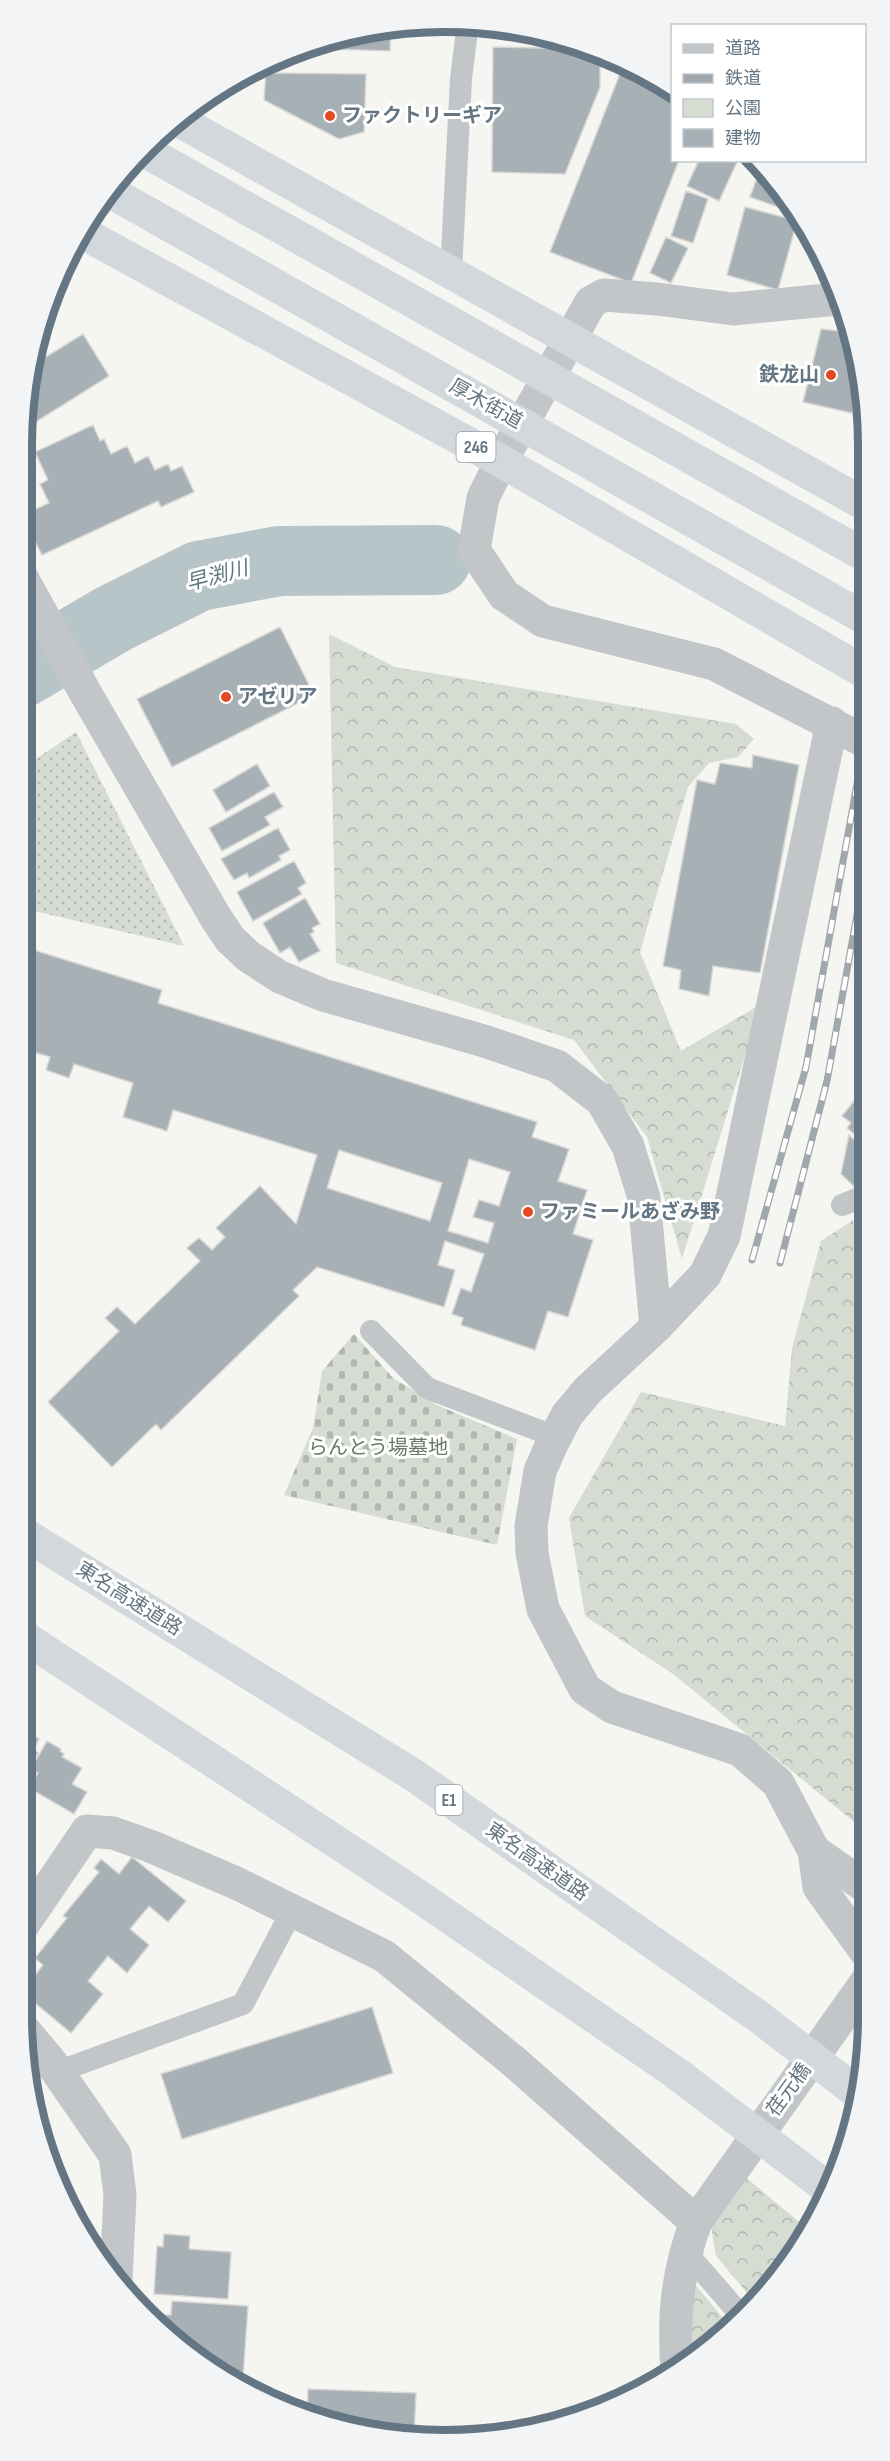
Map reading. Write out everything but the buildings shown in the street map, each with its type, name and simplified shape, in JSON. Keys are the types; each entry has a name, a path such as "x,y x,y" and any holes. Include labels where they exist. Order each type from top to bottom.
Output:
{"highway":[{"path":"185,124 858,500"},
{"path":"151,155 858,552"},
{"name":"厚木街道","path":"116,195 858,614"},
{"name":"246","path":"88,236 501,461 858,668"},
{"name":"東名高速道路","path":"32,1539 415,1776 759,2016 852,2089"},
{"path":"32,1642 421,1897 676,2073 822,2184"}],"street":[{"path":"832,300 733,309 604,295 591,302 501,461 483,498 474,550 504,595 543,621 714,664 858,738"},
{"path":"32,598 216,918 230,939 248,956 280,977 323,995 484,1041 556,1066 602,1101 628,1146 644,1198 656,1327"},
{"path":"832,723 724,1236 705,1275 656,1327 588,1389 567,1415 540,1471 531,1526 532,1553 543,1609 585,1689 612,1707 740,1750 778,1783 814,1851 819,1887 858,1941"},
{"path":"32,1912 87,1831 113,1833 150,1846 236,1883 384,1956 512,2060 697,2225 678,2280 676,2359"},
{"path":"814,1851 858,1881"},
{"name":"荏元橋","path":"697,2225 858,1994"},
{"path":"32,2041 57,2072 115,2155 120,2195 117,2267"}],"lane":[{"path":"451,272 461,79 467,32"},
{"path":"843,1205 858,1199"},
{"path":"371,1331 427,1388 556,1437"},
{"path":"57,2072 243,2004 292,1911"},
{"path":"697,2225 737,2308"}],"green space":[{"path":"329,634 395,667 736,724 754,739 738,757 709,763 688,787 640,952 681,1051 761,1004 682,1259 647,1137 574,1040 336,963"},
{"path":"76,732 184,946 32,911 32,762"},
{"path":"858,1217 858,1825 673,1674 585,1616 569,1518 641,1392 785,1426 792,1348 821,1241"},
{"name":"らんとう場墓地","path":"354,1334 393,1378 437,1405 517,1439 497,1545 284,1495 313,1428 322,1371"},
{"path":"744,2176 802,2224 773,2268 749,2296 716,2256 711,2226"},
{"path":"692,2281 725,2320 689,2350"}],"waterway":[{"name":"早渕川","path":"32,667 113,619 199,576 279,561 436,560"}],"railway":[{"path":"752,1260 806,1067 858,778"},
{"path":"780,1263 827,1081 858,909"}],"place":[{"name":"ファクトリーギア","path":"330,116"},
{"name":"鉄龙山","path":"831,375"},
{"name":"アゼリア","path":"226,697"},
{"name":"ファミールあざみ野","path":"528,1212"}]}
